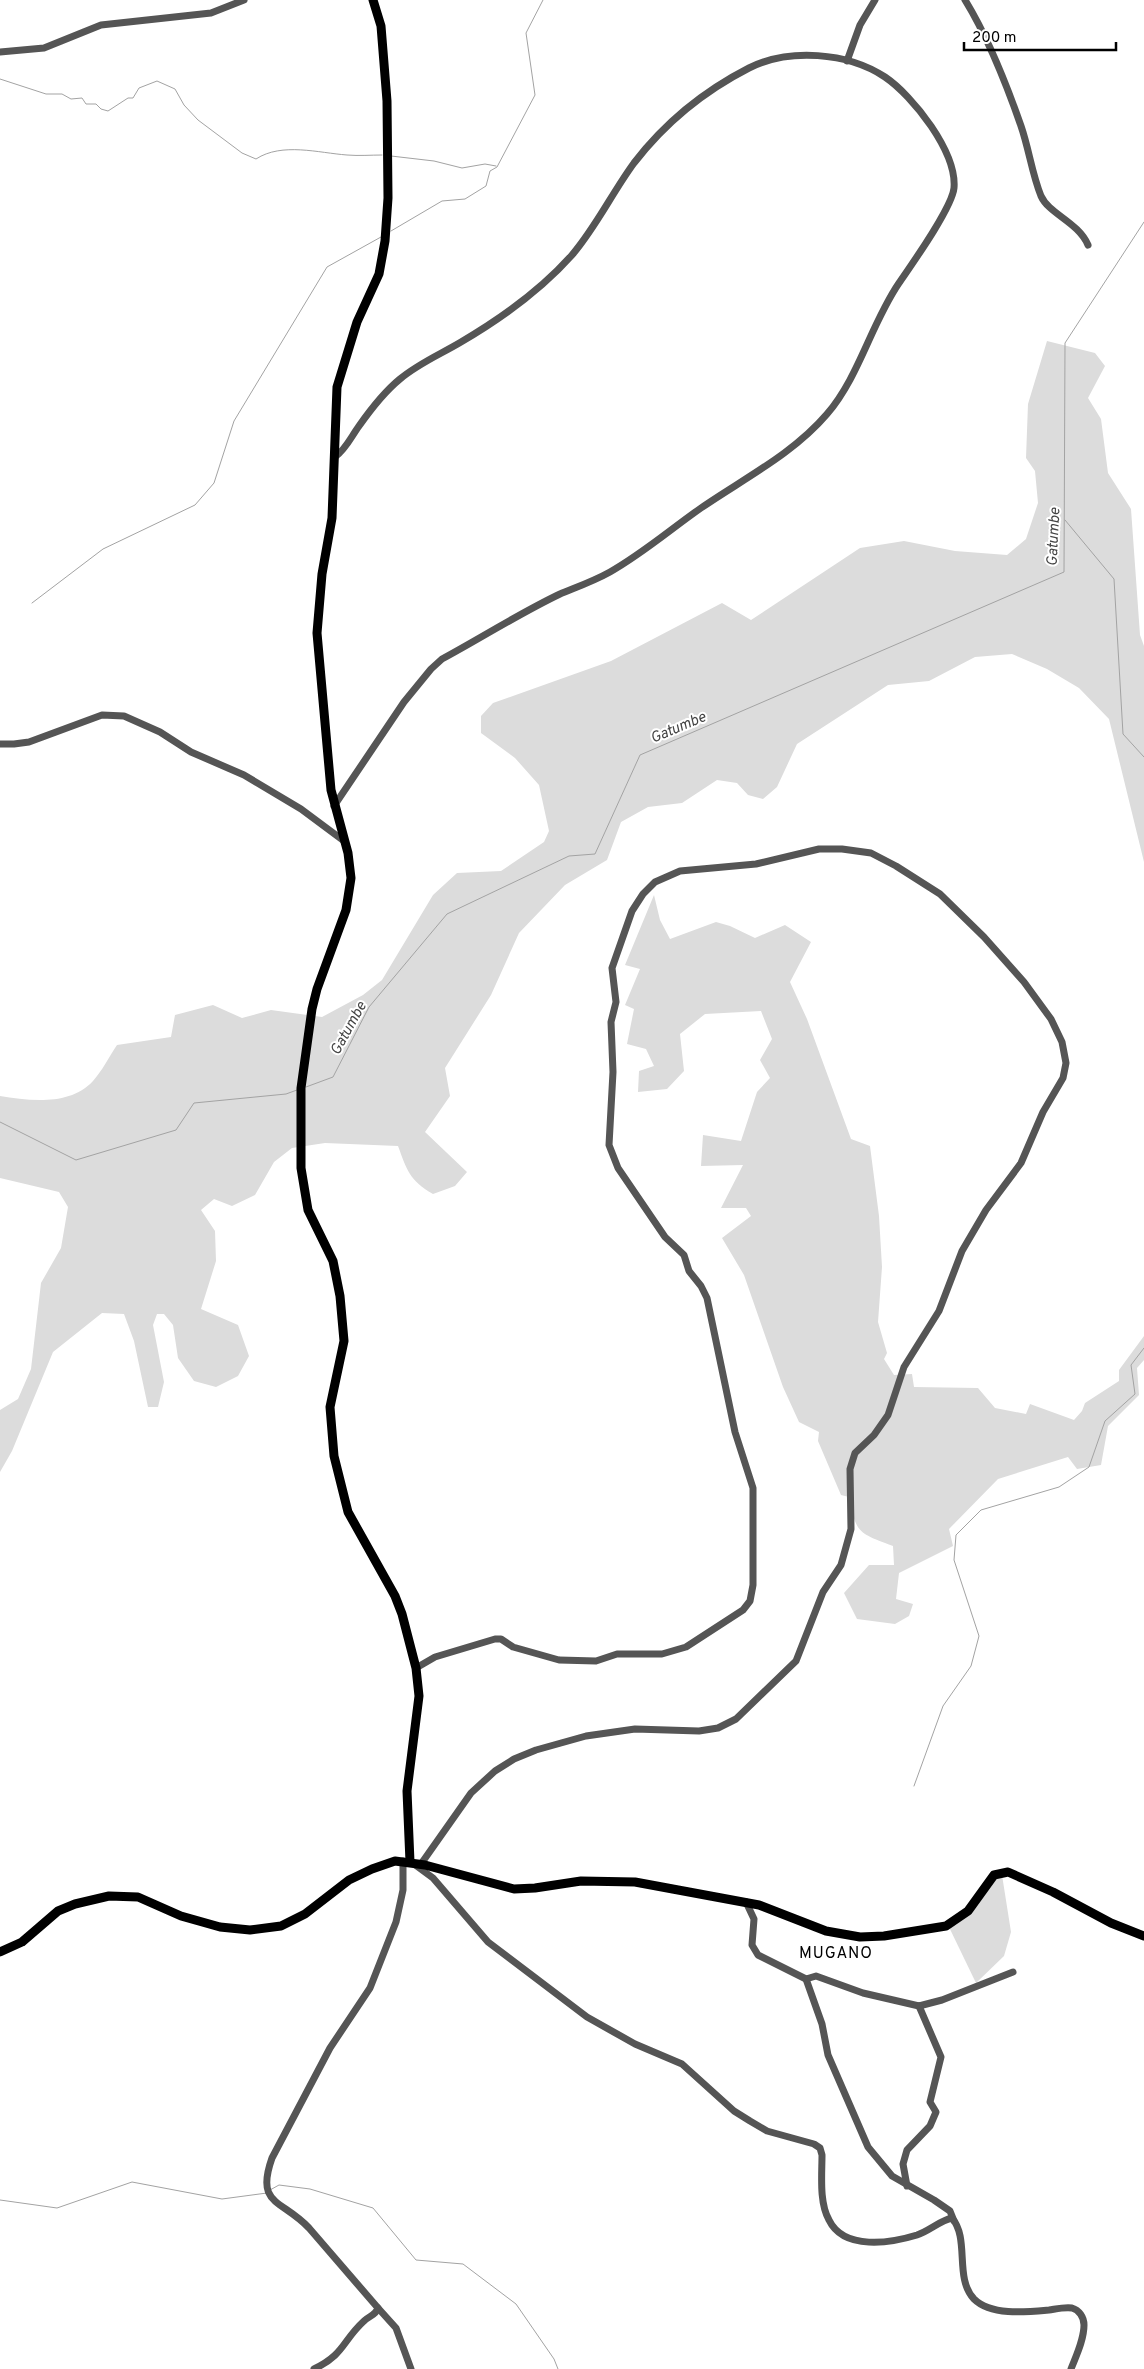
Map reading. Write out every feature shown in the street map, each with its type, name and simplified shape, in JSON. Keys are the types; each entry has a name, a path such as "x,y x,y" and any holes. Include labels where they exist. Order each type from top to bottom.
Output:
{"main road":[{"path":"373,0 381,26 387,101 388,191 385,241 379,274 357,322 337,387 332,518 322,574 318,633 319,672 334,806 350,864 350,891 346,910 317,989 312,1009 301,1088 302,1179 308,1210 336,1271 340,1296 344,1341 330,1407 334,1456 348,1512 399,1605 408,1630 416,1668 419,1696 409,1772 406,1861"},
{"path":"0,1952 22,1942 58,1911 75,1904 109,1896 138,1897 182,1916 220,1927 250,1930 281,1926 305,1914 349,1880 389,1862 406,1861 514,1889 536,1888 581,1881 621,1881 746,1902 771,1908 826,1931 846,1936 874,1937 946,1926 968,1911 994,1875 1008,1872 1053,1892 1111,1923 1144,1936"}],"street":[{"path":"0,52 44,48 91,27 110,23 210,13 244,0"},
{"path":"847,61 860,26 874,0"},
{"path":"965,0 1000,71 1021,126 1042,198 1083,234 1088,245"},
{"path":"334,806 404,702 431,669 442,659 560,595 612,571 698,510 749,478 810,431 830,411 844,390 888,300 930,236 949,200 954,187 949,159 931,125 894,84 875,72 847,61 809,56 788,56 771,60 728,79 666,126 644,151 572,254 542,285 513,311 421,364 399,380 371,410 345,447 335,457"},
{"path":"0,744 29,742 102,715 124,716 160,732 191,752 244,776 301,809 344,841"},
{"path":"416,1668 435,1657 495,1639 501,1639 514,1647 559,1660 596,1662 617,1654 662,1654 694,1642 743,1610 750,1601 753,1585 753,1488 735,1432 707,1298 702,1286 690,1271 684,1255 665,1238 618,1168 609,1145 613,1072 611,1022 616,1002 612,968 636,905 643,894 654,882 668,875 695,869 756,864 818,849 842,849 871,853 896,866 940,894 959,911 1024,982 1051,1019 1062,1042 1066,1063 1065,1072 1043,1112 1021,1163 986,1210 962,1251 939,1311 901,1373 888,1415 852,1460 850,1469 849,1540 837,1572 823,1592 799,1655 790,1667 736,1718 718,1728 680,1731 635,1728 586,1736 536,1750 514,1759 495,1771 471,1793 421,1864"},
{"path":"411,2369 396,2328 299,2217 272,2199 265,2184 272,2158 330,2048 370,1988 392,1936 401,1903 406,1861 433,1878 488,1942 587,2017 635,2044 682,2064 734,2110 750,2121 767,2130 814,2144 820,2148 822,2155 824,2205 828,2220 843,2235 857,2241 879,2242 932,2230 948,2219 954,2221"},
{"path":"746,1902 754,1920 752,1945 758,1955 806,1979 816,1976 863,1993 919,2006 942,2000 1013,1972"},
{"path":"806,1979 822,2024 828,2055 868,2147 892,2176 934,2200 950,2212 959,2238 964,2274 974,2298 984,2305 995,2309 1031,2311 1072,2308 1079,2312 1084,2325 1071,2369"},
{"path":"907,2186 903,2164 907,2150 930,2126 936,2112 930,2102 941,2057 919,2006"},
{"path":"314,2369 327,2363 338,2354 362,2322 377,2312 378,2308"}],"shaded area":[{"path":"1047,341 1095,353 1105,366 1088,398 1101,419 1108,473 1131,509 1140,635 1144,646 1144,862 1109,719 1079,688 1047,669 1012,654 975,657 929,681 888,685 797,744 777,787 763,799 748,795 737,783 717,780 682,803 648,807 621,822 607,860 565,885 519,933 491,995 445,1068 450,1096 425,1132 467,1172 455,1186 433,1194 425,1189 410,1174 398,1146 325,1143 292,1148 274,1162 255,1195 232,1206 214,1199 201,1210 215,1231 216,1261 201,1309 238,1325 249,1356 238,1376 216,1387 194,1381 178,1358 173,1325 164,1314 157,1314 153,1325 164,1382 158,1407 148,1407 134,1341 124,1314 102,1313 53,1352 12,1451 0,1472 0,1410 18,1399 31,1369 41,1283 61,1248 68,1207 59,1192 0,1178 0,1096 49,1100 73,1095 93,1081 117,1045 171,1037 175,1015 213,1005 242,1018 271,1010 322,1017 363,995 382,980 433,895 457,873 501,871 544,842 549,831 539,785 515,758 481,733 481,716 493,703 611,661 722,603 751,620 860,548 904,541 955,551 1007,555 1026,539 1038,503 1035,471 1026,458 1028,404"},
{"path":"654,895 660,920 670,939 716,922 730,926 755,938 785,925 811,942 790,982 807,1019 851,1139 870,1146 879,1216 882,1267 878,1322 887,1353 884,1359 894,1375 912,1374 914,1387 978,1388 995,1408 1026,1414 1030,1404 1074,1420 1082,1411 1085,1403 1119,1381 1119,1370 1144,1336 1144,1360 1137,1368 1139,1395 1108,1426 1101,1465 1077,1469 1068,1457 998,1479 949,1529 953,1546 899,1573 896,1599 913,1604 909,1616 895,1624 857,1619 844,1593 869,1565 894,1565 893,1546 872,1538 860,1530 854,1518 849,1497 841,1495 818,1441 819,1432 799,1422 783,1387 744,1275 722,1238 751,1216 746,1208 721,1208 743,1165 701,1166 703,1135 741,1141 757,1092 770,1078 760,1060 772,1039 761,1011 705,1014 680,1034 684,1071 667,1089 638,1092 639,1071 654,1066 646,1049 627,1044 634,1009 625,1005 640,969 625,965"},
{"path":"1002,1875 1011,1932 1004,1956 976,1983 948,1925 965,1917 994,1877"}],"waterway":[{"path":"391,231 442,201 465,199 486,186 490,171 497,167 535,95 526,33 543,0"},
{"path":"0,79 46,94 62,94 71,99 82,98 86,104 96,104 101,109 108,111 128,98 133,98 139,88 157,81 175,89 184,105 198,120 242,153 256,159 266,154 289,150 351,155 382,155"},
{"path":"391,156 434,161 462,168 485,164 496,166"},
{"name":"Gatumbe","path":"306,1087 333,1077 369,1007 447,914 569,856 595,854 640,755 1064,572 1065,343 1144,222"},
{"path":"32,603 103,549 195,505 214,483 234,421 327,267 381,237"},
{"path":"1065,520 1114,579 1123,734 1144,757"},
{"name":"Gatumbe","path":"0,1122 76,1160 176,1130 194,1103 286,1094 297,1090"},
{"path":"914,1786 943,1706 971,1666 979,1636 954,1560 956,1535 981,1510 1059,1487 1089,1467 1105,1421 1135,1394 1131,1365 1144,1348"},
{"path":"0,2200 57,2208 132,2182 222,2199 267,2193"},
{"path":"270,2190 279,2185 310,2189 373,2208 416,2260 463,2264 516,2304 554,2359 558,2369"}],"district":[{"name":"MUGANO","path":"836,1952"}]}
